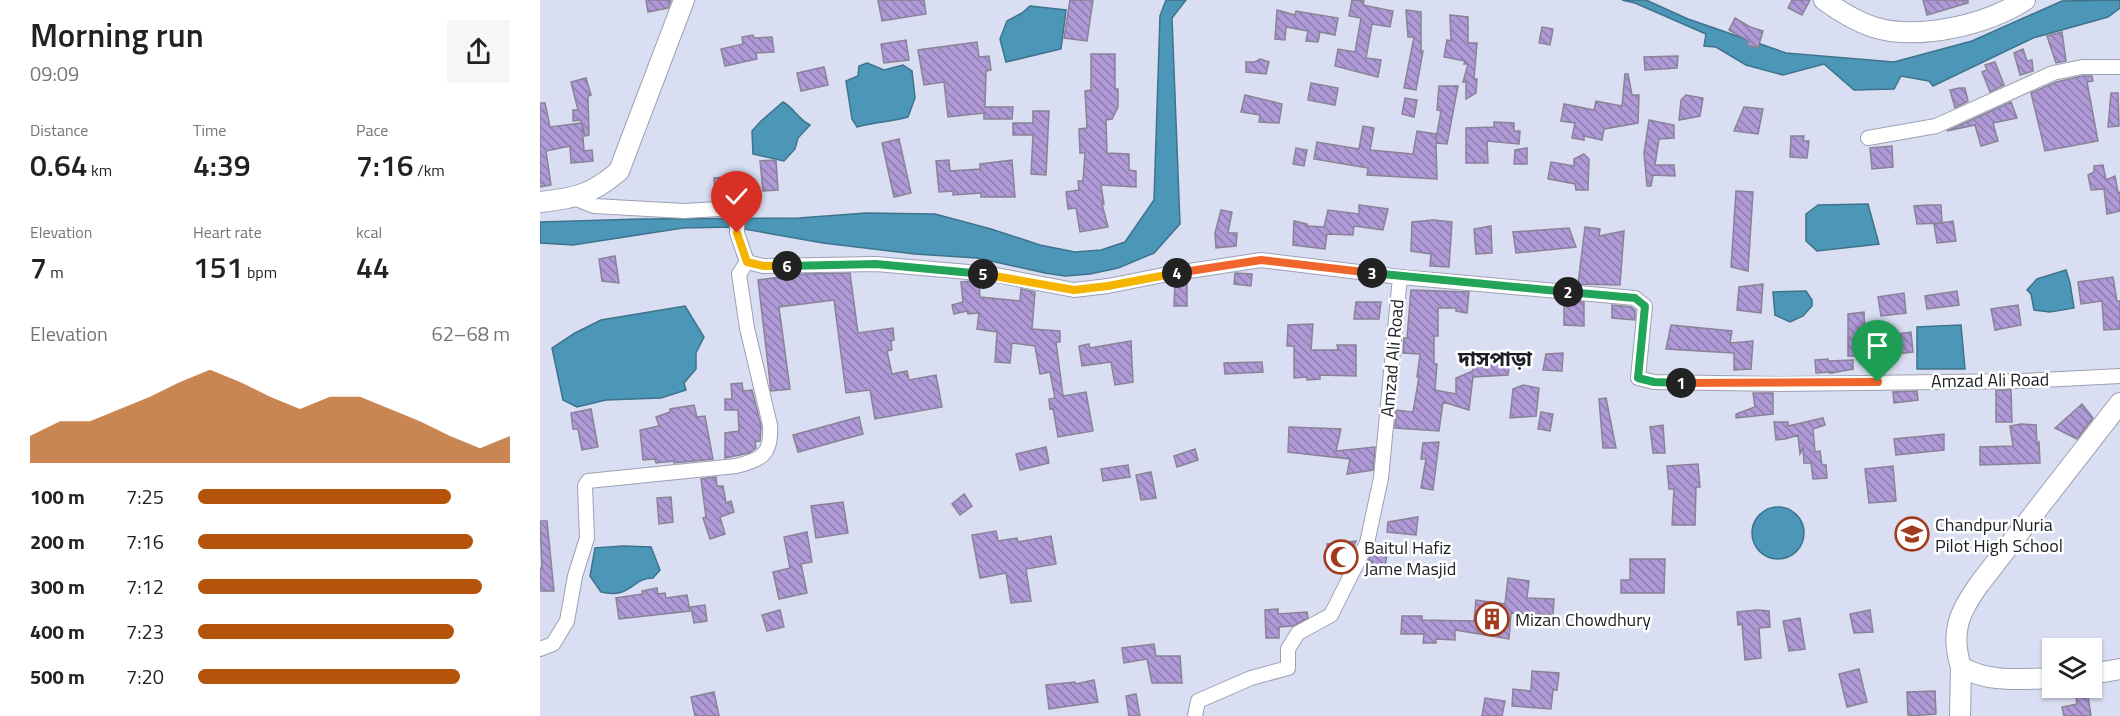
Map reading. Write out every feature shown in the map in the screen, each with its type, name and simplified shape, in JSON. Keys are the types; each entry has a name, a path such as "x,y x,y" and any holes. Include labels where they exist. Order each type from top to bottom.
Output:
{"main road":[{"path":"540,202 574,198 603,185 619,171 684,0"},
{"path":"1824,0 1846,15 1871,26 1889,31 1908,32 1980,21 2025,0"},
{"path":"1960,716 1961,667 1955,639 1958,622 1966,603 2120,403"},
{"path":"1961,667 1979,676 1998,679 2042,678"},
{"path":"2102,672 2120,669"}],"street":[{"path":"1868,138 1936,126 2053,73 2082,67 2120,67"},
{"path":"540,649 553,644 567,621 575,576 587,538 585,486 588,481 736,466 754,462 762,458 767,451 771,438 747,328 740,274 747,262 737,233 737,208 684,211 594,206 574,198"},
{"path":"747,262 764,266 888,265 991,274 1074,290 1261,260 1400,277"},
{"name":"Amzad Ali Road","path":"1195,716 1198,701 1251,678 1288,668 1288,649 1298,633 1331,615 1367,543 1381,478 1400,277 1635,298 1645,306 1638,378 1654,382 1781,384 2013,381 2120,376"}],"water":[{"path":"1166,0 1186,0 1172,18 1180,224 1154,253 1118,268 1065,276 977,258 915,254 823,243 733,227 683,228 573,245 540,243 540,222 799,218 866,213 935,214 1040,245 1075,252 1101,250 1125,242 1154,200 1160,16"},
{"path":"1622,0 1646,0 1688,19 1786,53 1894,62 1972,41 2062,1 2120,0 2120,8 2108,17 2033,38 1933,86 1929,81 1901,76 1894,89 1854,90 1824,64 1783,75 1746,65 1716,47 1704,46 1706,34 1635,3"},
{"path":"1030,6 1066,10 1061,49 1006,62 1000,39 1007,21"},
{"path":"867,63 884,70 903,65 912,71 915,98 908,117 857,127 852,119 846,81 858,76 859,66"},
{"path":"783,102 810,125 798,138 795,149 784,161 753,154 752,131"},
{"path":"1868,204 1879,244 1817,251 1806,241 1806,214 1818,205"},
{"path":"2066,270 2074,308 2050,312 2034,310 2031,294 2027,290 2037,279"},
{"path":"1806,291 1812,300 1812,306 1803,316 1790,322 1775,315 1773,292"},
{"path":"685,306 704,337 696,353 696,369 684,383 686,390 661,398 606,400 577,407 563,400 552,348 601,320"},
{"path":"1961,325 1965,369 1917,369 1917,327"},
{"path":"1778,507 1792,511 1800,519 1804,533 1800,547 1792,555 1778,559 1764,555 1756,547 1752,533 1756,519 1764,511"},
{"path":"651,547 660,570 653,578 640,581 625,591 601,592 590,576 595,548"}],"building":[{"path":"646,0 671,0 668,8 648,12"},
{"path":"878,0 924,0 926,14 882,21"},
{"path":"1070,0 1093,0 1087,41 1064,38"},
{"path":"1352,0 1364,1 1363,5 1393,11 1390,27 1372,24 1366,58 1381,60 1378,77 1335,66 1338,49 1355,52 1361,18 1349,16"},
{"path":"1792,0 1810,0 1802,15 1788,8"},
{"path":"1923,0 1968,0 1968,3 1927,15"},
{"path":"1277,10 1295,15 1296,11 1338,18 1335,35 1320,32 1318,42 1306,41 1308,31 1286,27 1285,40 1275,39"},
{"path":"1406,10 1421,12 1421,51 1423,51 1416,90 1404,88 1414,37 1408,37"},
{"path":"1450,15 1468,17 1468,43 1477,43 1474,79 1477,79 1476,93 1466,99 1466,82 1463,82 1468,64 1464,64 1465,61 1444,57 1447,40 1451,41"},
{"path":"1735,18 1750,27 1763,31 1758,48 1747,45 1749,41 1729,30"},
{"path":"1542,27 1553,29 1550,45 1539,43"},
{"path":"2062,32 2066,61 2056,63 2047,36"},
{"path":"753,35 754,38 772,37 774,52 756,53 757,59 725,66 721,49 743,44 742,37"},
{"path":"906,40 909,60 884,63 881,44"},
{"path":"977,42 979,57 989,56 991,70 986,71 985,107 1013,107 1012,119 984,119 984,113 948,117 944,82 924,85 918,50"},
{"path":"2023,49 2027,61 2032,60 2033,71 2020,75 2014,53"},
{"path":"1091,54 1115,54 1115,89 1118,89 1118,107 1112,119 1106,120 1107,153 1129,154 1129,170 1136,171 1136,187 1101,185 1104,204 1102,204 1108,227 1080,232 1076,208 1068,209 1066,192 1079,190 1078,181 1083,181 1085,153 1080,153 1079,129 1087,128 1085,91 1091,90"},
{"path":"1678,56 1677,68 1645,70 1644,57"},
{"path":"1260,59 1269,62 1266,74 1246,72 1246,62 1255,62"},
{"path":"1995,62 2004,85 1990,92 1982,72 1987,70 1985,65"},
{"path":"824,67 828,85 801,91 797,73"},
{"path":"1625,74 1628,74 1632,95 1639,95 1638,123 1604,129 1602,140 1584,136 1584,140 1572,138 1575,123 1561,121 1564,104 1594,110 1596,101 1622,106"},
{"path":"2092,76 2093,81 2087,82 2098,141 2045,151 2031,93 2056,82"},
{"path":"586,78 591,95 588,96 589,135 585,136 582,124 584,151 592,150 593,161 571,163 570,146 546,151 551,185 540,187 540,103 545,103 550,127 581,123 581,120 573,121 573,110 578,110 571,82"},
{"path":"1311,83 1338,88 1335,105 1308,100"},
{"path":"1439,86 1458,86 1447,144 1436,143 1437,179 1367,175 1368,168 1314,159 1317,142 1359,149 1363,126 1374,128 1370,150 1413,154 1417,131 1436,134 1436,139 1441,111 1437,110"},
{"path":"1965,88 1968,101 1955,108 1950,90"},
{"path":"2111,93 2118,93 2119,126 2108,127"},
{"path":"1245,95 1282,104 1279,123 1259,122 1260,115 1241,112"},
{"path":"1686,95 1703,98 1700,116 1679,120 1681,100"},
{"path":"1405,98 1417,100 1414,117 1402,114"},
{"path":"2011,102 2017,118 1993,123 1998,141 1981,146 1975,125 1947,131"},
{"path":"1744,107 1763,109 1758,134 1734,131"},
{"path":"1033,111 1049,111 1046,175 1031,174 1033,135 1013,135 1013,123 1033,123"},
{"path":"1649,120 1674,125 1674,138 1659,139 1655,165 1674,165 1675,176 1653,175 1651,186 1647,186 1644,153"},
{"path":"1494,122 1514,123 1514,131 1520,131 1519,144 1487,141 1488,163 1466,163 1466,128 1494,127"},
{"path":"1791,136 1804,136 1803,141 1809,141 1807,158 1790,157"},
{"path":"899,139 911,193 894,197 882,143"},
{"path":"1892,146 1893,167 1872,169 1870,148"},
{"path":"1296,148 1307,150 1304,166 1293,164"},
{"path":"1527,148 1527,164 1514,164 1515,150"},
{"path":"1584,154 1589,159 1588,190 1576,190 1575,184 1548,179 1551,162 1574,166 1574,159"},
{"path":"776,160 778,190 763,191 760,161"},
{"path":"949,160 950,171 980,169 980,164 1012,160 1015,197 981,197 981,193 953,195 953,191 939,192 936,161"},
{"path":"2103,165 2106,180 2115,176 2118,193 2120,192 2120,211 2107,214 2104,189 2091,190 2088,175 2094,172 2094,166"},
{"path":"728,177 728,184 738,183 739,195 716,197 714,178"},
{"path":"1736,191 1753,192 1748,271 1731,267"},
{"path":"1359,205 1388,209 1383,230 1354,226 1353,235 1327,234 1325,249 1293,245 1294,221 1308,226 1324,227 1328,210 1359,214"},
{"path":"1941,205 1942,223 1917,224 1914,206"},
{"path":"1221,210 1232,212 1228,233 1237,233 1236,246 1216,248 1215,233"},
{"path":"1433,220 1452,222 1449,267 1430,266 1431,254 1411,251 1412,222"},
{"path":"1953,221 1956,241 1937,243 1934,224"},
{"path":"1491,226 1492,253 1476,254 1474,229"},
{"path":"1585,227 1600,229 1599,236 1624,231 1620,285 1578,284"},
{"path":"1569,228 1576,247 1516,253 1513,232"},
{"path":"615,256 619,283 602,281 599,259"},
{"path":"850,273 858,333 893,328 892,350 887,351 892,374 907,371 909,380 936,375 942,407 875,419 870,390 846,393 834,300 779,307 790,389 771,391 758,280 804,274"},
{"path":"1235,273 1252,274 1251,286 1234,284"},
{"path":"2113,277 2117,301 2120,301 2120,329 2104,330 2102,301 2081,304 2078,282"},
{"path":"1187,280 1187,306 1174,306 1175,282"},
{"path":"961,282 979,282 980,297 1020,301 1021,289 1035,292 1032,329 1060,331 1060,342 1056,342 1063,396 1086,392 1093,431 1058,437 1053,408 1050,409 1049,399 1055,398 1050,372 1040,374 1035,346 1012,343 1010,363 995,362 997,332 977,329 979,313 968,314 967,311 954,314 952,305 963,302"},
{"path":"1763,284 1761,313 1737,310 1739,287"},
{"path":"1411,290 1469,292 1467,313 1456,311 1456,308 1438,308 1438,336 1434,336 1434,364 1437,364 1435,390 1456,394 1456,378 1473,371 1473,362 1510,361 1508,375 1473,377 1469,410 1443,402 1439,431 1395,428 1396,410 1413,412 1419,377 1417,377 1420,354 1403,353 1404,338 1407,338"},
{"path":"1957,291 1959,305 1927,309 1925,296"},
{"path":"1904,293 1906,313 1881,316 1878,297"},
{"path":"1564,301 1584,302 1584,326 1564,325"},
{"path":"1356,302 1381,302 1379,319 1354,319"},
{"path":"1612,305 1631,307 1635,310 1635,320 1612,318"},
{"path":"2018,305 2021,325 1995,330 1991,309"},
{"path":"1864,312 1866,356 1848,356 1848,314"},
{"path":"1313,324 1311,350 1338,350 1337,345 1356,345 1356,376 1320,375 1320,379 1307,380 1307,377 1294,378 1294,346 1287,346 1288,325"},
{"path":"1671,325 1732,331 1730,343 1753,341 1751,369 1734,370 1734,353 1666,349"},
{"path":"1911,332 1913,352 1886,355 1883,336"},
{"path":"1131,341 1133,382 1115,385 1111,362 1082,366 1079,346 1089,344 1090,348"},
{"path":"1563,353 1562,371 1543,370 1546,354"},
{"path":"1828,359 1828,361 1853,360 1853,369 1816,373 1815,360"},
{"path":"1262,362 1263,372 1225,374 1224,363"},
{"path":"742,383 743,391 752,390 761,426 760,441 755,442 756,448 749,453 725,458 725,433 739,431 738,410 725,410 725,399 732,399 731,384"},
{"path":"1523,385 1539,388 1536,416 1510,418 1513,389"},
{"path":"1996,390 2011,390 2012,422 1996,422"},
{"path":"1917,391 1918,400 1894,403 1893,392"},
{"path":"1753,393 1773,393 1773,414 1736,418 1736,414 1755,407"},
{"path":"1606,398 1616,448 1603,448 1599,399"},
{"path":"2082,404 2093,418 2077,439 2055,428"},
{"path":"694,405 697,417 705,416 713,459 674,463 674,461 656,463 655,459 643,460 640,430 659,426 656,417 670,412 670,409"},
{"path":"591,409 598,447 582,450 578,429 573,429 571,413"},
{"path":"1541,412 1553,414 1550,431 1538,429"},
{"path":"859,417 863,434 798,452 793,435"},
{"path":"1823,418 1825,425 1813,429 1815,452 1820,451 1822,465 1826,465 1827,478 1813,479 1811,463 1804,463 1803,448 1800,454 1798,435 1776,440 1774,422 1788,422 1788,426"},
{"path":"1663,425 1665,453 1653,453 1650,427"},
{"path":"2036,425 2040,463 1980,465 1980,447 2013,446 2010,426"},
{"path":"1289,427 1341,429 1336,451 1375,447 1373,470 1347,474 1350,459 1288,452"},
{"path":"1944,434 1944,450 1896,455 1894,439"},
{"path":"1439,442 1433,490 1421,488 1426,459 1421,459 1423,443"},
{"path":"1046,447 1049,463 1020,470 1016,454"},
{"path":"1195,449 1198,460 1177,467 1174,456"},
{"path":"1698,464 1700,487 1696,487 1695,525 1672,525 1674,489 1669,489 1667,466"},
{"path":"1128,465 1130,477 1103,481 1101,469"},
{"path":"1893,466 1896,501 1869,503 1865,469"},
{"path":"1151,472 1156,498 1141,500 1136,475"},
{"path":"716,477 717,486 723,486 726,503 731,501 734,512 720,517 725,534 710,539 703,518 706,517 701,479"},
{"path":"964,494 972,506 960,515 952,504"},
{"path":"671,497 673,522 659,524 657,498"},
{"path":"843,502 848,533 816,538 811,506"},
{"path":"1418,517 1416,535 1387,532 1388,522"},
{"path":"540,521 547,521 554,591 540,591 540,568 542,568"},
{"path":"996,531 998,541 1017,538 1018,542 1051,536 1056,564 1026,569 1031,601 1011,603 1006,573 980,578 972,535"},
{"path":"807,532 812,562 801,564 807,593 779,599 773,572 790,568 784,537"},
{"name":"Baitul Hafiz Jame Masjid","path":"1356,541 1347,563 1329,565 1327,544"},
{"path":"1376,545 1389,545 1384,571 1371,569 1372,561 1368,561"},
{"path":"1630,559 1665,559 1664,593 1621,593 1621,580 1630,580"},
{"path":"1508,578 1529,581 1527,598 1554,599 1553,615 1511,613 1509,639 1455,630 1455,640 1436,639 1436,643 1423,643 1424,634 1401,634 1402,616 1422,616 1422,620 1474,621 1476,600 1505,604"},
{"path":"657,588 658,594 665,593 666,598 687,595 690,611 619,619 616,598 643,594 642,591"},
{"path":"705,605 707,621 694,623 691,607"},
{"path":"1278,609 1278,614 1307,612 1308,618 1293,626 1279,627 1279,638 1266,638 1265,610"},
{"path":"780,610 784,627 767,631 762,615"},
{"path":"1870,610 1873,632 1854,633 1850,614"},
{"path":"1769,611 1770,627 1759,628 1761,658 1745,660 1742,624 1738,625 1737,612"},
{"path":"1800,618 1805,649 1789,651 1783,621"},
{"path":"1154,644 1156,656 1180,656 1182,683 1152,683 1147,659 1124,663 1122,648"},
{"path":"1859,669 1867,702 1847,707 1839,674"},
{"path":"1532,671 1559,673 1557,690 1553,690 1551,709 1512,706 1513,689 1531,691"},
{"path":"1094,680 1098,702 1049,709 1046,685 1075,682 1076,684"},
{"path":"1935,691 1936,714 1908,716 1907,692"},
{"path":"714,692 719,716 695,716 691,697"},
{"path":"1136,694 1140,716 1129,716 1126,696"},
{"path":"1485,698 1505,701 1502,716 1482,716"},
{"path":"2076,698 2088,698 2091,716 2064,716 2062,707 2077,704"}],"place":[{"name":"Chandpur Nuria Pilot High School","path":"1912,534"},
{"name":"Baitul Hafiz Jame Masjid","path":"1341,557"},
{"name":"Mizan Chowdhury","path":"1492,619"}],"district":[{"name":"দাসপাড়া","path":"1495,358"}],"route":[{"path":"737,233 747,262 764,266 876,264 991,274 1074,290 1261,260 1400,277 1635,298 1645,306 1638,378 1646,381 1781,384 1878,382"}]}
